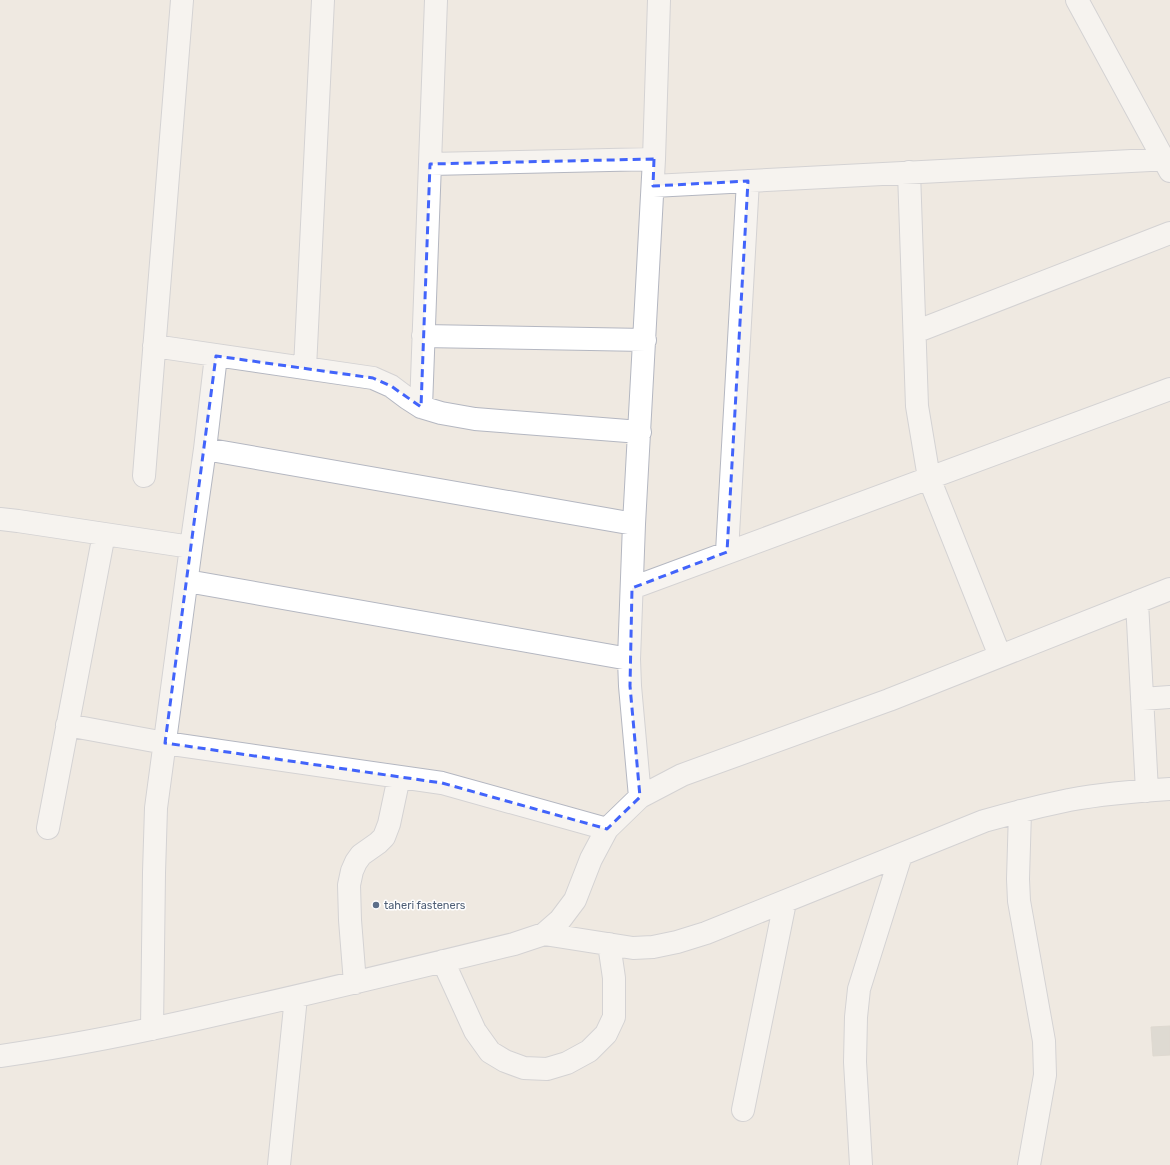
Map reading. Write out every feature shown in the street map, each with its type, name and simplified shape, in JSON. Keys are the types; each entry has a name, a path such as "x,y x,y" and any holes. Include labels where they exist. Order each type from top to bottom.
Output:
{"street":[{"path":"144,476 182,0"},
{"path":"305,368 322,0"},
{"path":"421,407 436,0"},
{"path":"640,797 629,660 634,524 653,186 659,0"},
{"path":"653,186 909,172 1168,163 1076,0"},
{"path":"430,164 654,159"},
{"path":"909,172 917,406 929,478 1000,656"},
{"path":"727,552 748,181"},
{"path":"915,332 1170,233"},
{"path":"423,336 645,340"},
{"path":"154,346 373,378 391,386 421,407 441,413 475,419 640,432"},
{"path":"152,1029 156,808 205,449 216,356"},
{"path":"632,588 1170,388"},
{"path":"205,449 634,524"},
{"path":"0,520 18,521 191,547"},
{"path":"48,828 104,534"},
{"path":"186,581 629,660"},
{"path":"0,1056 41,1050 152,1029 296,997 514,944 544,934 560,920 574,900 590,859 607,829 640,797 682,775 889,700 1170,589"},
{"path":"1137,602 1147,791"},
{"path":"1142,699 1170,697"},
{"path":"67,726 165,743 442,784 607,829"},
{"path":"354,983 349,885 352,871 361,855 384,837 389,824 399,778"},
{"path":"544,934 632,948 653,947 677,942 706,933 984,821 1070,800 1170,789"},
{"path":"1020,811 1018,879 1019,901 1044,1041 1046,1075 1029,1165"},
{"path":"861,1165 855,1062 856,1017 859,989 901,855"},
{"path":"743,1110 784,902"},
{"path":"443,961 475,1031 490,1052 505,1061 524,1068 547,1069 568,1063 589,1051 606,1034 614,1017 614,978 609,944"},
{"path":"279,1165 296,997"}],"highlighted area":[{"path":"654,159 653,186 748,181 727,552 632,588 630,686 640,797 607,829 442,783 165,743 216,356 373,378 391,386 421,407 430,164"}],"building":[{"path":"1170,1026 1170,1055 1153,1056 1151,1027"}],"place":[{"name":"taheri fasteners","path":"376,905"}]}
